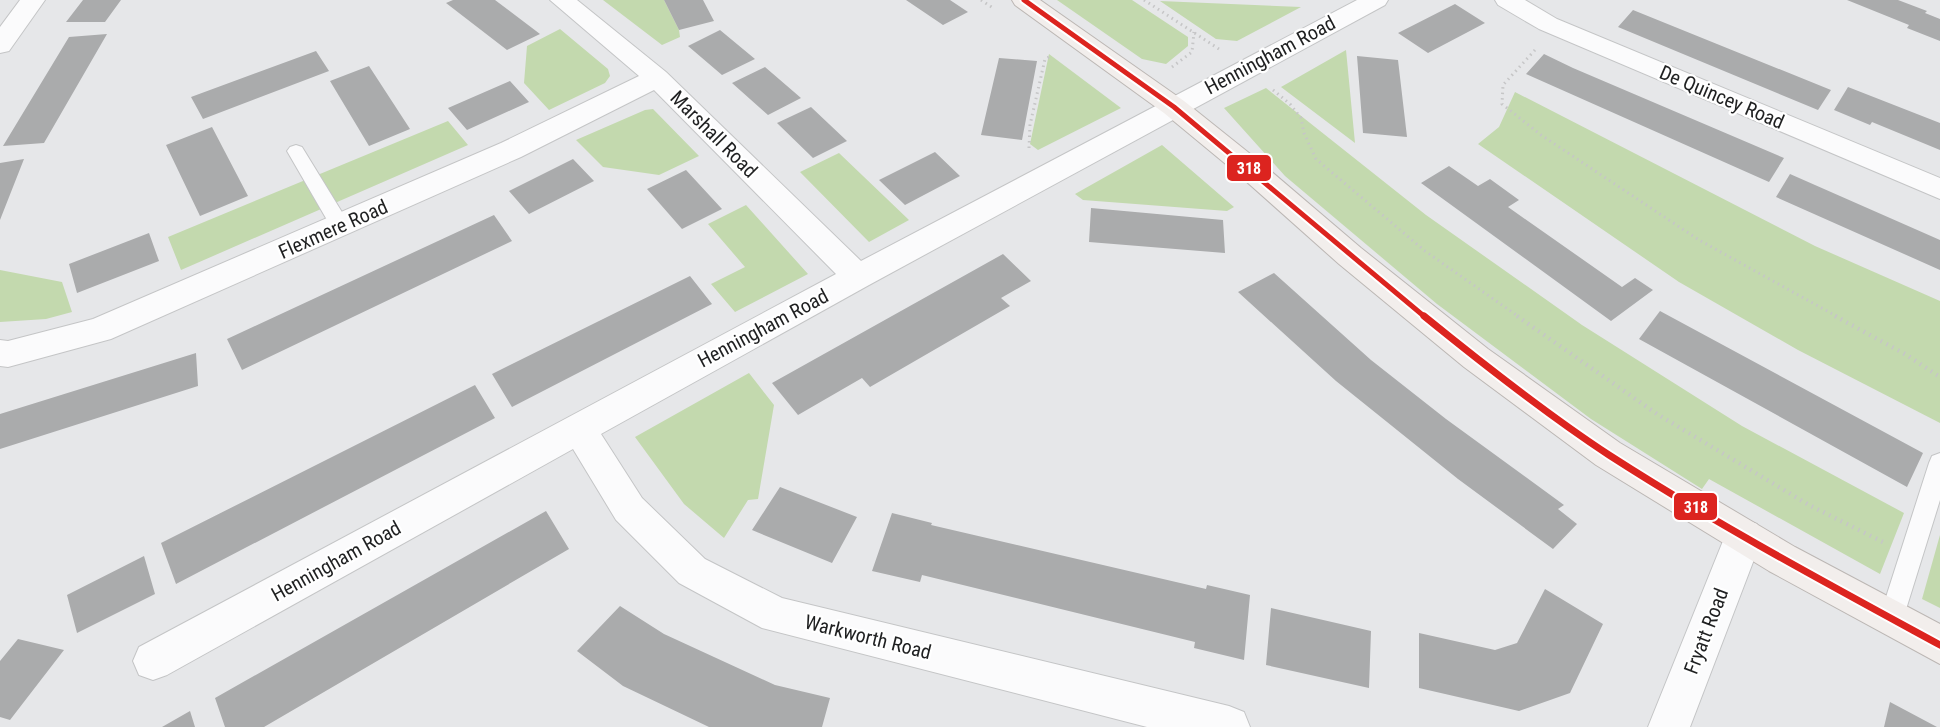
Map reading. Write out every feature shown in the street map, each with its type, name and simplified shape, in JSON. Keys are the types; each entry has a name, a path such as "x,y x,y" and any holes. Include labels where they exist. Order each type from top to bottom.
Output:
{"highway":[{"path":"1024,0 1174,107 1249,168 1350,256 1476,358 1608,454 1744,536 1940,645"}],"street":[{"path":"0,45 33,0"},
{"name":"Marshall Road","path":"562,0 657,78 858,277"},
{"name":"Henningham Road","path":"153,661 858,277 1376,0"},
{"name":"De Quincey Road","path":"1507,0 1556,27 1940,189"},
{"name":"Flexmere Road","path":"0,354 8,354 100,330 341,227 512,150 657,78"},
{"name":"Warkworth Road","path":"579,428 629,509 692,570 776,615 1229,727"},
{"name":"Fryatt Road","path":"1669,727 1744,536"}],"lane":[{"path":"296,151 341,227"},
{"path":"1891,619 1940,463"}],"path":[{"path":"1144,0 1223,51"},
{"path":"1556,27 1503,85 1502,104 1541,135 1699,240 1905,354 1940,377"},
{"path":"1171,68 1192,52 1194,32"},
{"path":"1056,54 1045,58 1030,125 1028,147 1060,169"},
{"path":"1272,90 1290,104 1300,117 1304,133 1316,159 1425,251 1657,414 1809,505 1904,552 1911,558"}],"green space":[{"path":"603,0 664,0 679,30 680,37 662,45"},
{"path":"1057,0 1132,0 1188,37 1188,46 1166,64 1142,59"},
{"path":"1160,1 1301,7 1237,41 1216,39"},
{"path":"560,29 608,69 610,76 605,83 549,110 524,83 527,46"},
{"path":"1346,50 1355,143 1281,87"},
{"path":"1049,54 1121,108 1038,150 1030,144"},
{"path":"1266,88 1426,215 1582,325 1742,426 1904,513 1880,574 1709,479 1702,489 1591,419 1437,304 1285,176 1224,108"},
{"path":"1515,92 1815,246 1940,301 1940,423 1798,350 1679,282 1478,144 1499,127"},
{"path":"653,109 699,156 659,175 603,167 576,140 645,110"},
{"path":"448,121 468,145 181,270 168,237"},
{"path":"1162,145 1234,207 1227,211 1083,200 1075,194"},
{"path":"839,153 909,220 869,242 800,172"},
{"path":"746,205 808,274 735,312 711,284 745,267 708,224"},
{"path":"0,270 62,282 72,312 46,319 0,322"},
{"path":"749,373 774,405 758,499 748,500 724,538 684,504 635,437"},
{"path":"1940,535 1940,608 1922,599"}],"building":[{"path":"83,0 121,0 105,22 66,22"},
{"path":"453,0 495,0 540,34 507,50 446,3"},
{"path":"664,0 703,0 714,21 679,30"},
{"path":"906,0 950,0 968,12 943,25"},
{"path":"1847,0 1898,0 1927,11 1925,13 1940,19 1940,41 1907,28 1909,25"},
{"path":"1455,4 1485,23 1428,53 1398,33"},
{"path":"1633,10 1831,90 1818,110 1618,27"},
{"path":"720,30 755,59 722,75 688,46"},
{"path":"107,34 44,143 3,146 69,37"},
{"path":"316,51 329,71 203,119 191,97"},
{"path":"1544,54 1784,158 1769,182 1526,74"},
{"path":"1357,56 1398,60 1407,137 1363,133"},
{"path":"999,58 1037,61 1022,140 981,135"},
{"path":"369,66 410,129 369,146 330,81"},
{"path":"765,67 801,98 768,115 732,83"},
{"path":"510,81 529,102 467,130 448,108"},
{"path":"1848,87 1940,123 1940,150 1872,122 1870,125 1834,110"},
{"path":"811,107 847,141 813,158 777,123"},
{"path":"212,127 248,196 200,216 166,145"},
{"path":"935,152 960,176 905,205 879,180"},
{"path":"24,159 0,220 0,163"},
{"path":"573,159 594,181 529,214 509,191"},
{"path":"1449,166 1478,186 1490,179 1519,200 1508,207 1622,287 1635,278 1653,290 1611,321 1421,183"},
{"path":"686,170 722,209 682,229 647,189"},
{"path":"1790,174 1940,240 1940,270 1776,197"},
{"path":"1091,208 1223,220 1225,253 1089,242"},
{"path":"494,215 512,241 242,370 227,339"},
{"path":"149,233 159,261 77,293 69,264"},
{"path":"1003,254 1031,281 1001,298 1010,306 870,387 862,378 798,415 772,383"},
{"path":"1274,273 1371,360 1446,419 1564,505 1558,509 1577,524 1553,549 1458,479 1336,381 1238,292"},
{"path":"690,276 712,304 512,407 492,374"},
{"path":"1660,311 1923,453 1907,487 1639,339"},
{"path":"196,353 198,386 0,449 0,414"},
{"path":"475,385 495,418 176,584 161,543"},
{"path":"780,487 857,517 832,563 752,530"},
{"path":"546,511 569,549 264,727 225,727 215,698"},
{"path":"892,513 932,523 931,525 1206,589 1207,585 1250,595 1244,660 1194,648 1195,642 922,575 920,582 872,571"},
{"path":"144,556 155,594 77,633 67,595"},
{"path":"1545,589 1603,624 1570,693 1519,711 1419,688 1419,633 1495,650 1517,643"},
{"path":"620,606 664,634 775,685 830,698 822,727 709,727 623,686 577,651"},
{"path":"1271,608 1371,631 1369,688 1266,665"},
{"path":"18,639 64,650 10,720 0,717 0,661"},
{"path":"1890,702 1937,727 1884,727"},
{"path":"190,711 195,727 162,727"}],"transit line":[{"name":"318","path":"1024,0 1174,107 1249,168 1350,256 1476,358 1608,454 1782,559 1940,645"}]}
